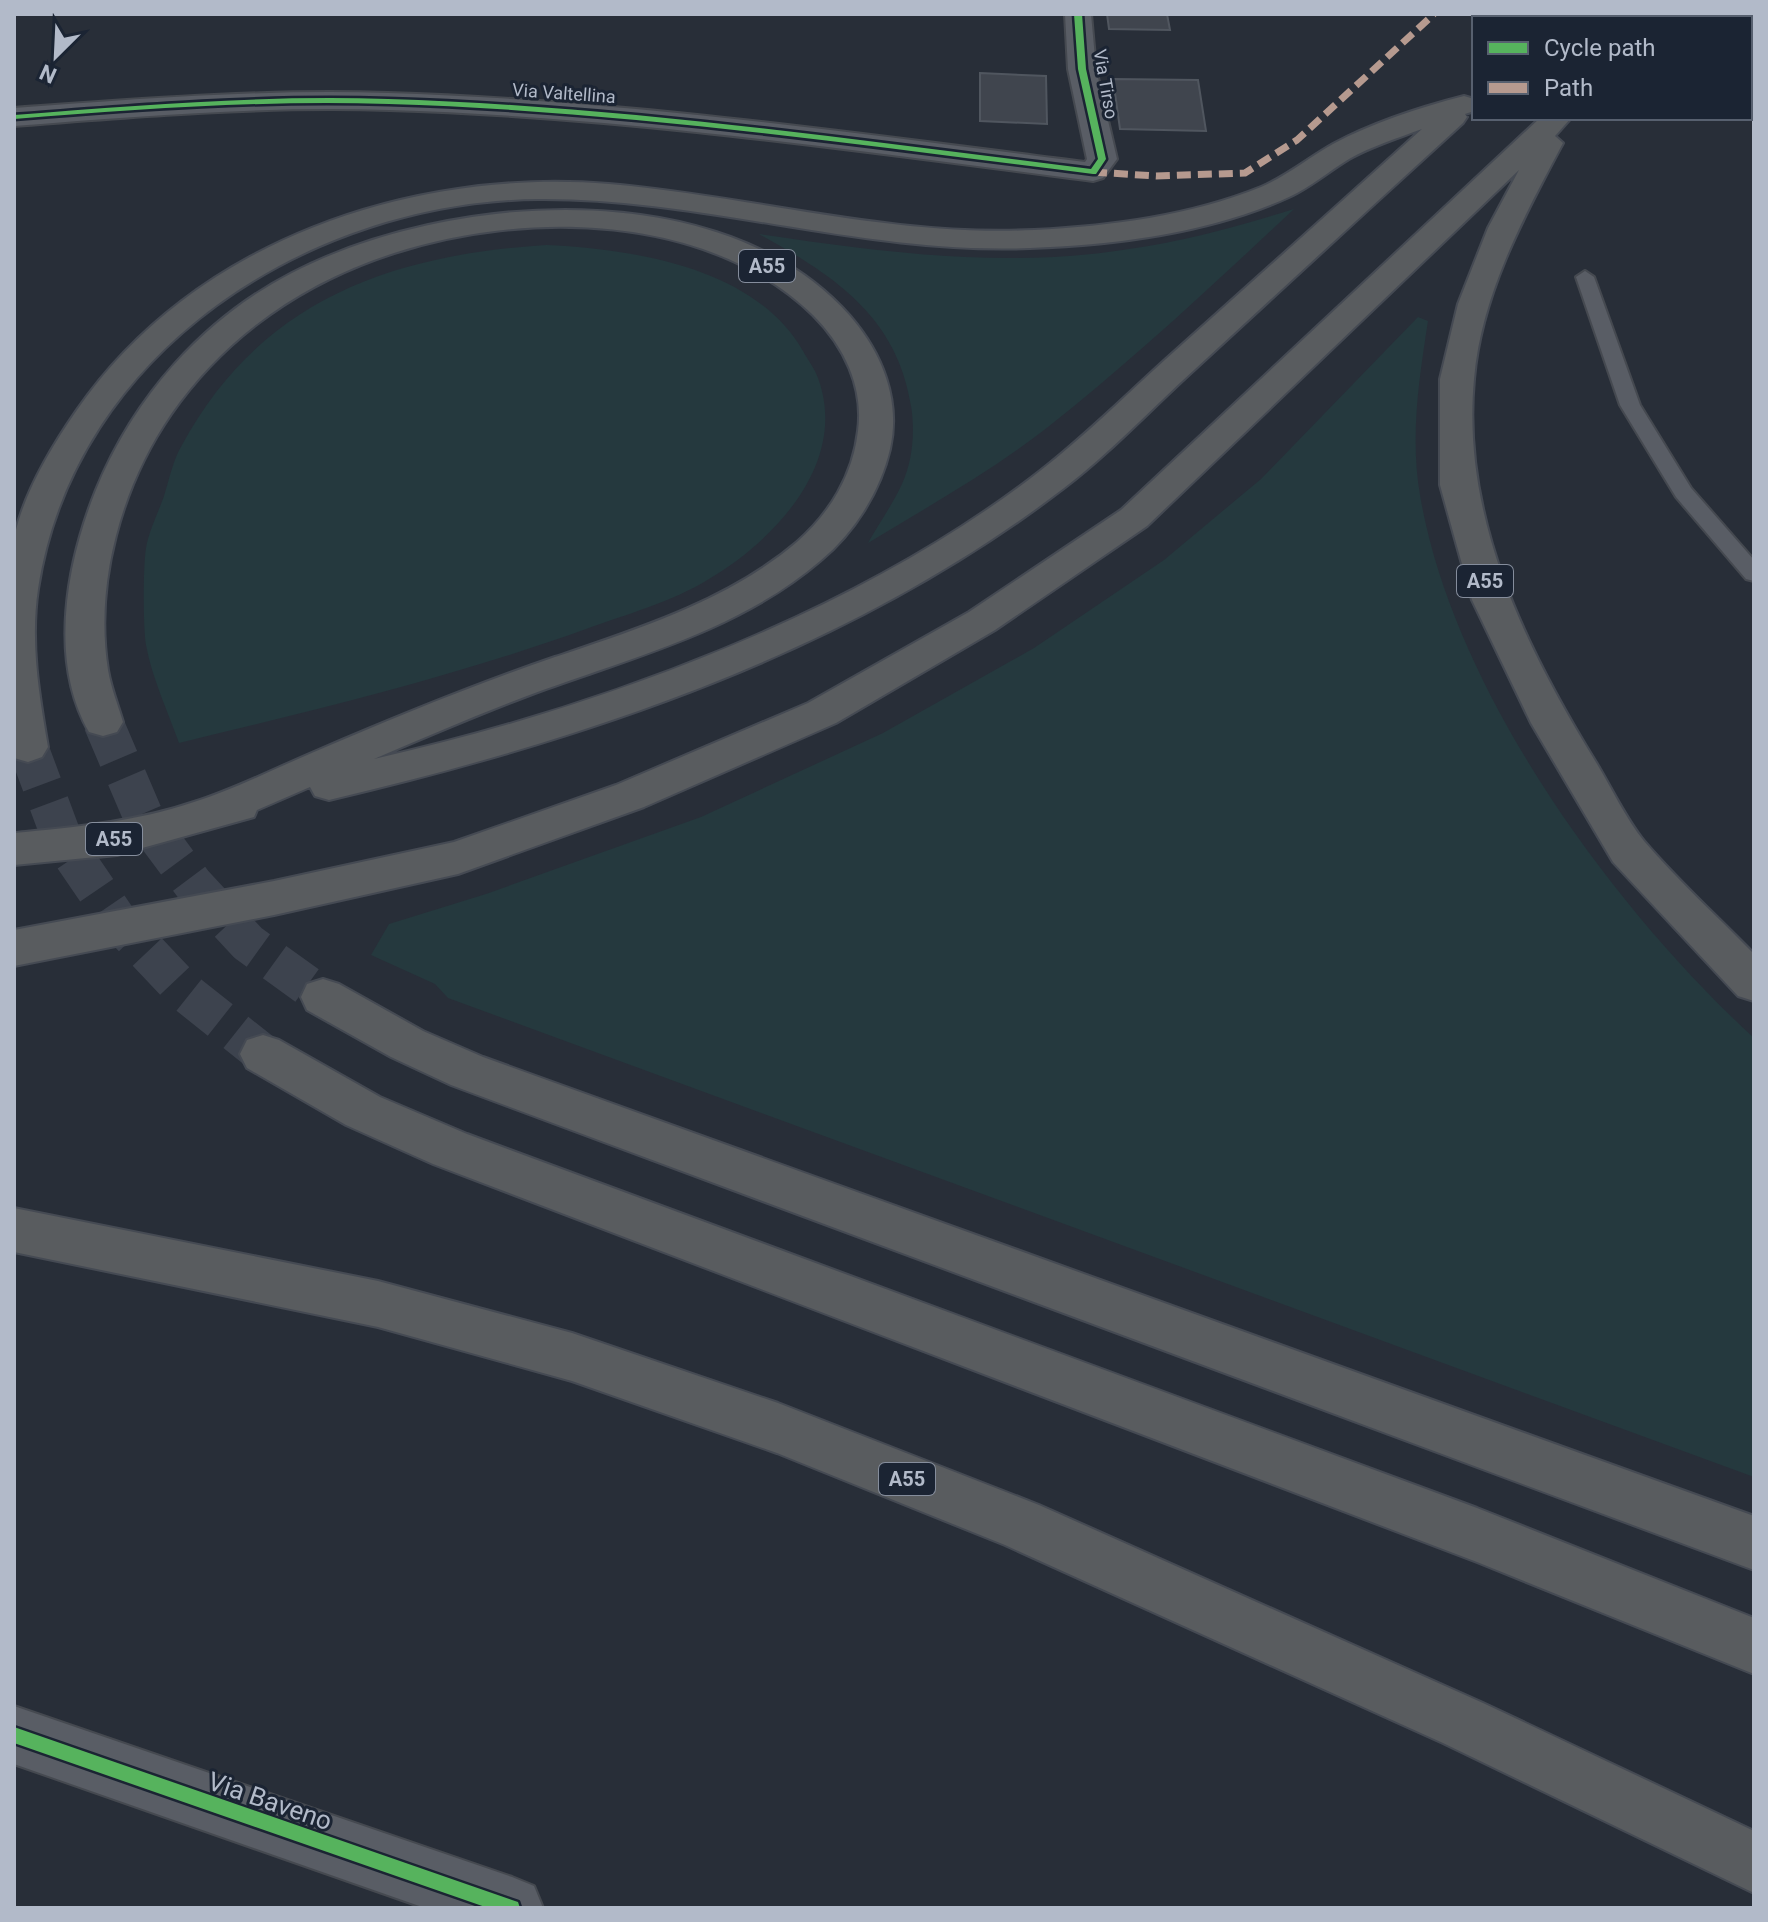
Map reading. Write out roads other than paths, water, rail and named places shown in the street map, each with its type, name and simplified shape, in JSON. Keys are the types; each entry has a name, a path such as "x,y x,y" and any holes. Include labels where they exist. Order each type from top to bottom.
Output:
{"highway":[{"name":"A55","path":"28,747 17,680 18,602 34,530 62,459 98,401 165,325 204,294 255,263 323,232 389,212 469,196 543,190 620,193 885,233 946,239 1023,240 1087,235 1161,225 1275,193 1349,148 1469,101"},
{"name":"A55","path":"14,849 117,839 210,813 445,758 559,725 824,620 938,558 1053,479 1443,128 1469,101"},
{"name":"A55","path":"14,948 259,901 458,858 630,796 822,713 982,621 1134,518 1550,126"},
{"name":"A55","path":"1550,126 1503,228 1474,304 1457,379 1458,485 1491,600 1545,713 1628,851 1754,983"},
{"name":"A55","path":"103,722 88,664 88,600 94,544 124,467 165,396 196,357 269,296 303,278 361,254 429,232 499,222 575,220 650,228 716,243 771,267 816,298 851,335 871,374 878,421 870,467 845,516 797,562 709,615 489,695 210,813"},
{"path":"323,997 407,1044 467,1071 1754,1543"},
{"path":"263,1054 363,1111 450,1149 1477,1535 1754,1646"},
{"name":"A55","path":"14,1230 378,1304 572,1357 778,1428 1020,1524 1463,1723 1754,1863"}],"street":[{"name":"Via Tirso","path":"1078,14 1082,69 1102,159"},
{"name":"Via Valtellina","path":"14,117 284,100 433,103 683,120 1093,172 1102,159"},
{"name":"Via Baveno","path":"14,1735 512,1908"}],"lane":[{"path":"1585,277 1630,405 1683,492 1754,574"}],"tunnel":[{"path":"103,722 144,818 193,884 248,943 323,997"},
{"path":"28,747 63,841 117,920 185,992 263,1054"}]}
